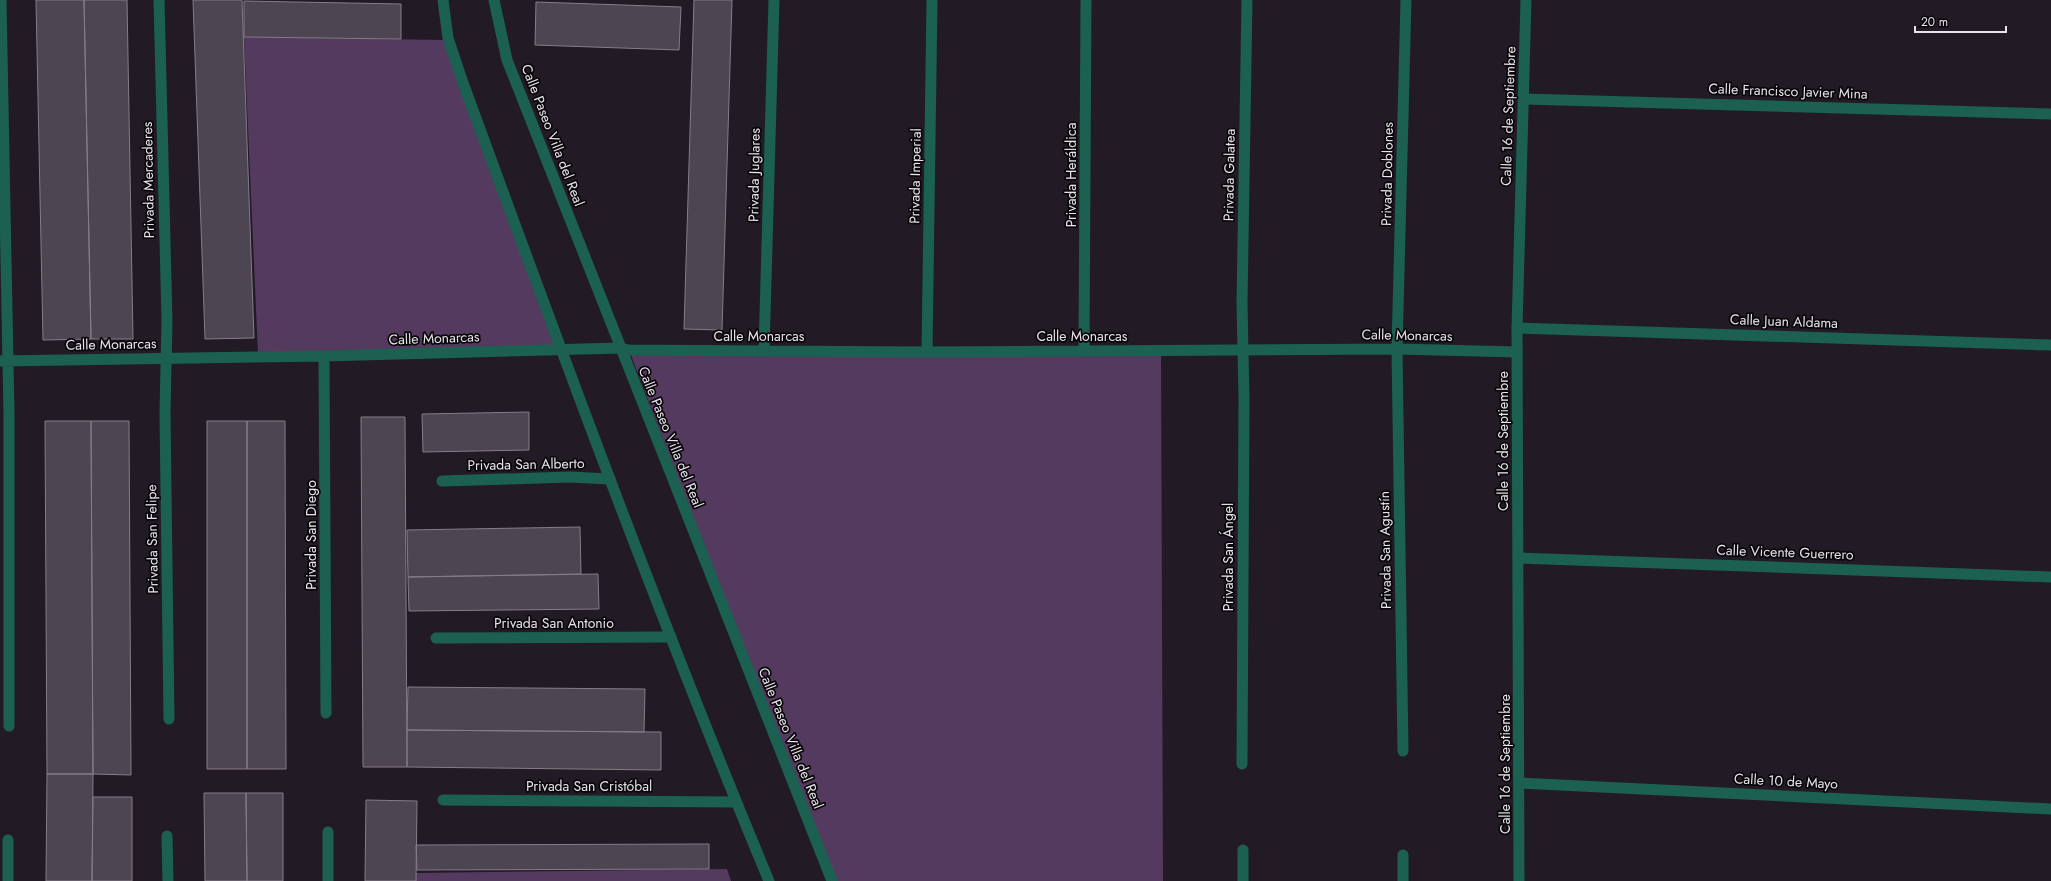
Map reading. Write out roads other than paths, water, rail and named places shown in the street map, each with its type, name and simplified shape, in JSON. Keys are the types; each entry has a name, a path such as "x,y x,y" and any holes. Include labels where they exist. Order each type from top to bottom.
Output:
{"street":[{"path":"1,0 9,726"},
{"name":"Privada Mercaderes","path":"159,0 167,358"},
{"path":"443,0 448,38 462,80 560,348 671,637 769,881"},
{"name":"Calle Paseo Villa del Real","path":"494,0 507,60 832,881"},
{"name":"Privada Juglares","path":"764,350 774,0"},
{"name":"Privada Imperial","path":"927,352 932,0"},
{"name":"Privada Heráldica","path":"1084,351 1086,0"},
{"name":"Privada Galatea","path":"1243,350 1242,303 1247,0"},
{"name":"Privada Doblones","path":"1397,349 1406,0"},
{"name":"Calle 16 de Septiembre","path":"1519,881 1520,783 1517,328 1526,0"},
{"name":"Calle Francisco Javier Mina","path":"1523,98 2051,114"},
{"name":"Calle Juan Aldama","path":"1517,328 2051,345"},
{"name":"Calle Monarcas","path":"4,360 324,356 560,348 620,348 629,350 927,352 1397,349 1517,352"},
{"name":"Privada San Agustín","path":"1397,349 1403,751"},
{"name":"Privada San Ángel","path":"1242,764 1243,350"},
{"name":"Privada San Diego","path":"324,356 326,713"},
{"name":"Privada San Felipe","path":"167,358 165,412 169,719"},
{"name":"Privada San Alberto","path":"442,481 570,477 610,478"},
{"name":"Calle Vicente Guerrero","path":"1519,558 2051,577"},
{"name":"Privada San Antonio","path":"436,638 671,637"},
{"name":"Calle 10 de Mayo","path":"1520,783 2051,809"},
{"name":"Privada San Cristóbal","path":"443,800 736,802"},
{"path":"328,832 328,881"},
{"path":"167,836 168,881"},
{"path":"8,840 8,881"},
{"path":"1243,850 1243,881"},
{"path":"1403,855 1404,881"}]}
